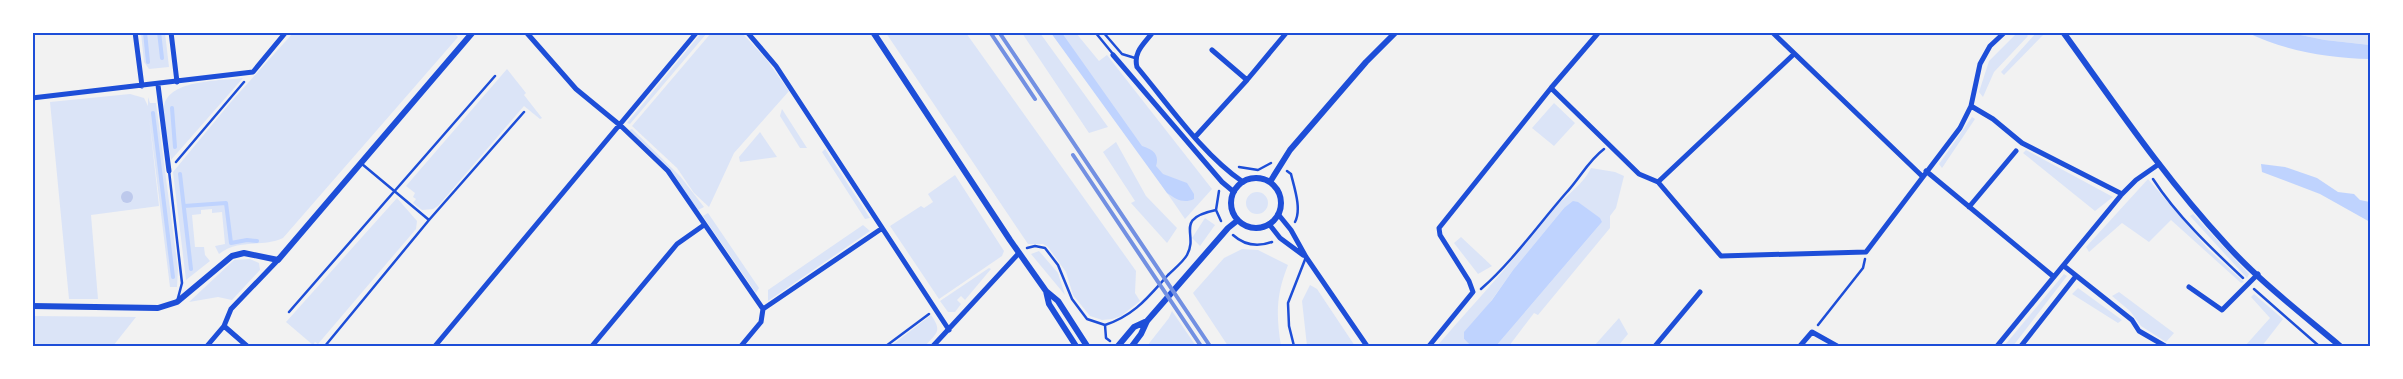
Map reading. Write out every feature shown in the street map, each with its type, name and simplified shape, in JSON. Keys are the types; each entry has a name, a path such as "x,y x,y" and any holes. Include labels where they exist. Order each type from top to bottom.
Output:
{"street":[{"path":"135,32 142,86"},
{"path":"171,32 177,82"},
{"path":"32,98 158,85 252,72 286,32"},
{"path":"207,346 224,326 231,310 278,260 473,32"},
{"path":"526,32 576,89 621,126 668,171 764,309"},
{"path":"435,346 621,126 697,32"},
{"path":"746,32 776,66 881,229 949,330"},
{"path":"872,32 1019,253 1046,291 1058,301 1087,346"},
{"path":"1153,32 1138,51 1135,58 1137,67 1211,155 1230,173 1243,182"},
{"path":"1196,136 1247,80 1286,32"},
{"path":"1270,182 1290,150 1348,82 1396,32"},
{"path":"1429,346 1473,292 1469,281 1440,235 1439,228 1551,88 1600,32"},
{"path":"1772,32 1924,173 1969,207 2054,277"},
{"path":"1551,88 1639,174 1658,182 1721,256 1866,252 1924,173 1960,128 1971,106 1980,64 1990,46 2005,32"},
{"path":"2064,32 2159,164 2221,238 2258,274 2340,346"},
{"path":"1212,50 1247,80"},
{"path":"1658,182 1794,54"},
{"path":"1113,55 1216,174 1234,192"},
{"path":"158,85 169,171"},
{"path":"1971,106 1993,119 2022,143 2122,194"},
{"path":"1969,207 2016,150"},
{"path":"1997,346 2122,194 2136,180 2159,164"},
{"path":"1257,178 1270,182 1279,193 1280,208 1278,214 1269,224 1253,227 1238,220 1232,207 1234,192 1243,182 1257,178"},
{"path":"1278,214 1291,230 1306,257 1367,346"},
{"path":"1132,346 1141,334 1147,321 1228,228 1238,220"},
{"path":"592,346 677,244 704,224"},
{"path":"1269,224 1280,238 1306,257"},
{"path":"741,346 761,322 764,309 881,229"},
{"path":"32,306 158,308 177,302 232,256 244,253 278,260"},
{"path":"933,346 1019,253"},
{"path":"2064,266 2132,320 2139,331 2165,346"},
{"path":"2189,287 2222,310 2258,274"},
{"path":"2022,346 2076,276"},
{"path":"1046,291 1049,304 1076,346"},
{"path":"1655,346 1700,292"},
{"path":"1117,346 1134,327 1147,321"},
{"path":"224,326 247,346"},
{"path":"1800,346 1812,332 1837,346"}],"lane":[{"path":"1095,32 1113,55"},
{"path":"1103,32 1122,54 1135,58"},
{"path":"289,312 496,76"},
{"path":"325,346 429,220 524,112"},
{"path":"361,163 429,220"},
{"path":"169,171 182,283 177,302"},
{"path":"1294,346 1289,326 1288,303 1306,257"}],"path":[{"path":"169,171 252,72"},
{"path":"1473,292 1482,289 1501,270 1566,194 1592,158 1609,145"},
{"path":"1280,167 1291,174 1294,185 1298,212 1297,219 1291,230"},
{"path":"1019,253 1035,246 1045,248 1058,265 1072,299 1087,319 1105,325 1122,319 1136,310 1187,255 1191,223 1198,215 1216,210"},
{"path":"1240,241 1255,245 1280,238"},
{"path":"1812,332 1863,268 1866,252"},
{"path":"886,346 935,309"},
{"path":"1105,325 1106,338 1117,346"}],"shaded area":[{"path":"453,32 458,37 283,238 275,241 234,246 219,254 215,246 225,244 222,212 212,213 212,209 201,210 201,214 192,215 195,247 204,247 205,255 210,261 186,280 173,172 230,103 293,33"},
{"path":"702,32 707,33 630,124 627,123"},
{"path":"2345,32 2370,35 2370,45 2325,40 2291,33"},
{"path":"141,33 165,33 169,67 149,69 144,62"},
{"path":"711,33 742,33 766,59 789,91 734,153 709,207 694,193 677,168 632,126"},
{"path":"886,33 966,33 1136,271 1135,293 1140,301 1121,316 1112,319 1102,320 1090,316 1073,295 1066,272 1048,247 1043,244 1028,244"},
{"path":"1022,33 1040,33 1108,127 1089,133"},
{"path":"1057,33 1076,33 1099,61 1107,55 1212,189 1185,219"},
{"path":"2017,33 2025,33 2028,36 1994,72 1983,97 1979,92 1989,61"},
{"path":"2036,33 2045,33 2004,75 2001,72"},
{"path":"507,69 526,93 524,95 542,118 540,119 524,106 438,206 433,209 422,210 413,203 416,199 413,197 415,193 406,186"},
{"path":"243,78 171,160 164,111 168,97 185,86 210,81"},
{"path":"130,94 144,98 148,106 148,97 150,103 156,103 178,269 177,287 170,287 149,116 159,206 91,215 98,299 69,299 50,102"},
{"path":"1554,103 1575,123 1554,146 1532,128"},
{"path":"782,109 807,148 800,148 780,116"},
{"path":"1972,117 1975,119 1942,168 1939,164"},
{"path":"632,129 680,176 704,207 698,210 665,168 629,130"},
{"path":"760,132 777,157 740,162 739,157"},
{"path":"1116,142 1146,196 1177,228 1167,243 1131,203 1135,201 1103,152"},
{"path":"825,149 870,218 865,219 822,152"},
{"path":"2026,150 2113,197 2095,211 2023,153"},
{"path":"1591,168 1615,172 1624,176 1616,208 1610,216 1610,228 1538,315 1534,313 1509,346 1496,346 1602,222 1564,208 1513,270 1464,339 1471,346 1450,346 1447,344 1437,346 1508,266 1553,210 1582,181"},
{"path":"955,175 1004,251 1002,256 939,299 890,226 921,206 924,208 933,202 928,194"},
{"path":"2148,179 2208,249 2244,282 2241,283 2171,220 2149,242 2122,223 2089,252 2086,247"},
{"path":"1257,192 1265,195 1268,203 1265,211 1257,214 1249,211 1246,203 1249,195"},
{"path":"397,198 417,221 416,229 318,344 315,342 313,345 286,322"},
{"path":"708,213 759,288 756,293 703,216"},
{"path":"2193,214 2249,274 2247,278 2190,216"},
{"path":"1205,218 1215,225 1200,246 1192,238"},
{"path":"863,225 870,231 768,301 768,290"},
{"path":"1461,237 1492,266 1478,274 1454,243"},
{"path":"1242,249 1258,250 1288,265 1281,286 1278,305 1281,346 1228,346 1193,293 1224,258"},
{"path":"1039,251 1058,273 1065,295 1031,254"},
{"path":"250,259 259,263 260,270 232,300 218,297 189,302 234,260"},
{"path":"989,268 991,269 965,300 961,296 957,300 961,304 955,312 948,312 940,301"},
{"path":"2064,274 2067,276 2013,346 2004,346"},
{"path":"1310,285 1317,289 1355,346 1307,346 1302,301"},
{"path":"2078,288 2122,320 2118,323 2072,294"},
{"path":"2119,292 2174,333 2166,342 2141,326 2130,311 2112,296"},
{"path":"2254,294 2283,319 2262,346 2245,346 2270,318 2251,297"},
{"path":"1172,311 1196,346 1147,346 1169,318"},
{"path":"931,315 937,325 937,332 925,346 891,346"},
{"path":"32,316 136,317 113,346 33,346"},
{"path":"1619,318 1628,334 1618,346 1594,346"}],"water":[{"path":"1051,33 1062,33 1142,146 1156,155 1156,166 1163,174 1187,183 1194,194 1194,199 1183,201 1167,193"},
{"path":"2248,33 2291,33 2325,40 2370,45 2370,59 2323,55 2292,49"},
{"path":"2261,164 2285,167 2317,178 2338,192 2354,194 2360,200 2370,202 2370,222 2320,194 2262,172"},
{"path":"1573,201 1578,202 1600,218 1602,222 1496,346 1471,346 1464,339 1464,332 1492,300 1513,270 1564,208"}],"building":[{"path":"129,191 132,192 132,202 125,203 122,202 121,195 122,192"}],"waterway":[{"path":"145,32 148,62"},
{"path":"159,32 162,58"},
{"path":"172,108 175,147"},
{"path":"153,113 173,277"},
{"path":"180,174 191,269"},
{"path":"184,206 226,203 231,243 247,240 257,241"}],"railway":[{"path":"990,32 1035,99"},
{"path":"999,32 1210,346"},
{"path":"1073,155 1201,346"}]}
